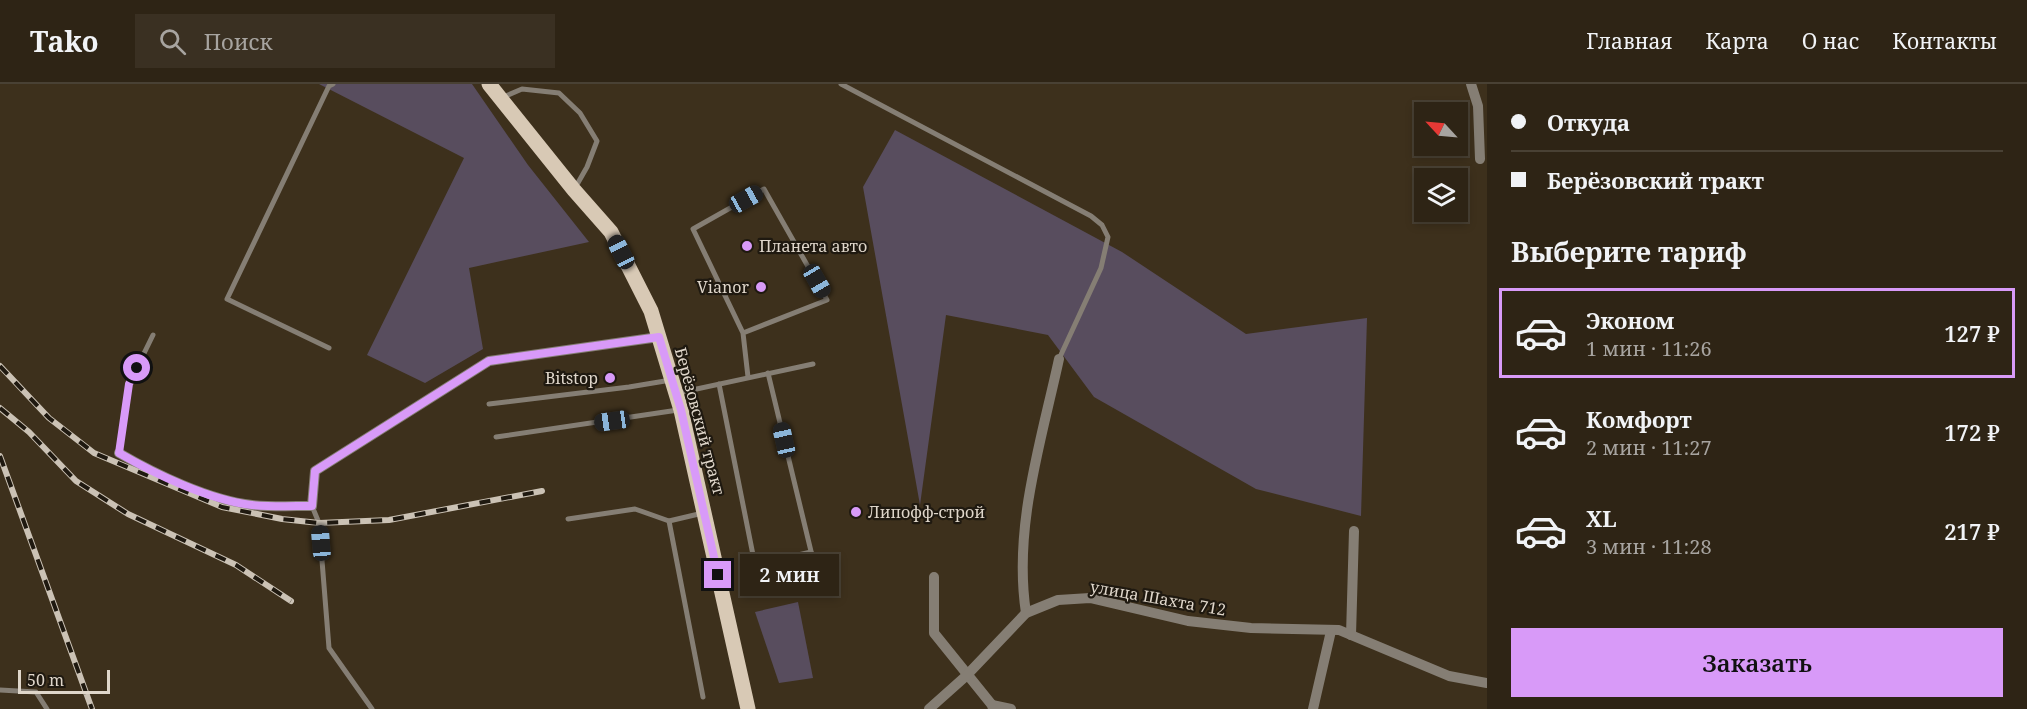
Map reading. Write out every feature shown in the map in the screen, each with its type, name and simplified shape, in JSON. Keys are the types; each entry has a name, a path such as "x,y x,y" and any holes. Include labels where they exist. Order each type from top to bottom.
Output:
{"main road":[{"name":"Берёзовский тракт","path":"489,84 574,190 611,232 651,311 681,410 748,709"}],"street":[{"path":"1471,84 1478,106 1480,159"},
{"path":"119,453 143,467 199,492 250,505 312,506 315,471 489,361 659,337"},
{"path":"1026,613 1022,585 1026,511 1059,359"},
{"path":"1351,635 1354,531"},
{"path":"934,577 934,633 992,707 1011,709"},
{"name":"улица Шахта 712","path":"929,709 966,676 1026,613 1058,600 1090,598 1188,621 1251,628 1339,630 1449,675 1487,683"},
{"path":"1313,709 1331,631"}],"lane":[{"path":"329,348 227,299 329,86 333,84"},
{"path":"840,84 1091,216 1102,225 1108,237 1101,268 1059,359"},
{"path":"499,99 522,89 558,93 580,113 597,141 587,167 574,190"},
{"path":"743,333 827,300 764,189 693,229 743,333 748,377"},
{"path":"119,453 129,384 153,335"},
{"path":"489,404 629,387 718,384 813,364"},
{"path":"768,373 816,572"},
{"path":"718,384 755,565 811,552"},
{"path":"496,437 681,410"},
{"path":"312,506 319,523 329,648 372,709"},
{"path":"568,519 635,509 669,520 705,512"},
{"path":"669,520 703,697"},
{"path":"0,690 36,692 47,709"}],"shaded area":[{"path":"319,84 472,84 528,165 589,242 469,268 483,349 425,383 367,355 464,158"},
{"path":"895,130 1122,252 1246,334 1367,318 1361,516 1256,489 1094,397 1048,335 946,315 920,505 863,187"},
{"path":"798,602 813,678 779,683 755,612"}],"railway":[{"path":"0,366 49,418 94,453 222,507 282,519 319,523 389,520 542,491"},
{"path":"0,408 29,432 76,481 128,514 236,565 291,601"},
{"path":"0,456 92,709"}],"place":[{"name":"Планета авто","path":"747,246"},
{"name":"Vianor","path":"761,287"},
{"name":"Bitstop","path":"610,378"},
{"name":"Липофф-строй","path":"856,512"}],"route":[{"path":"137,368 129,384 119,453 143,467 199,492 250,505 312,506 315,471 489,361 659,337 681,410 718,575"}]}
